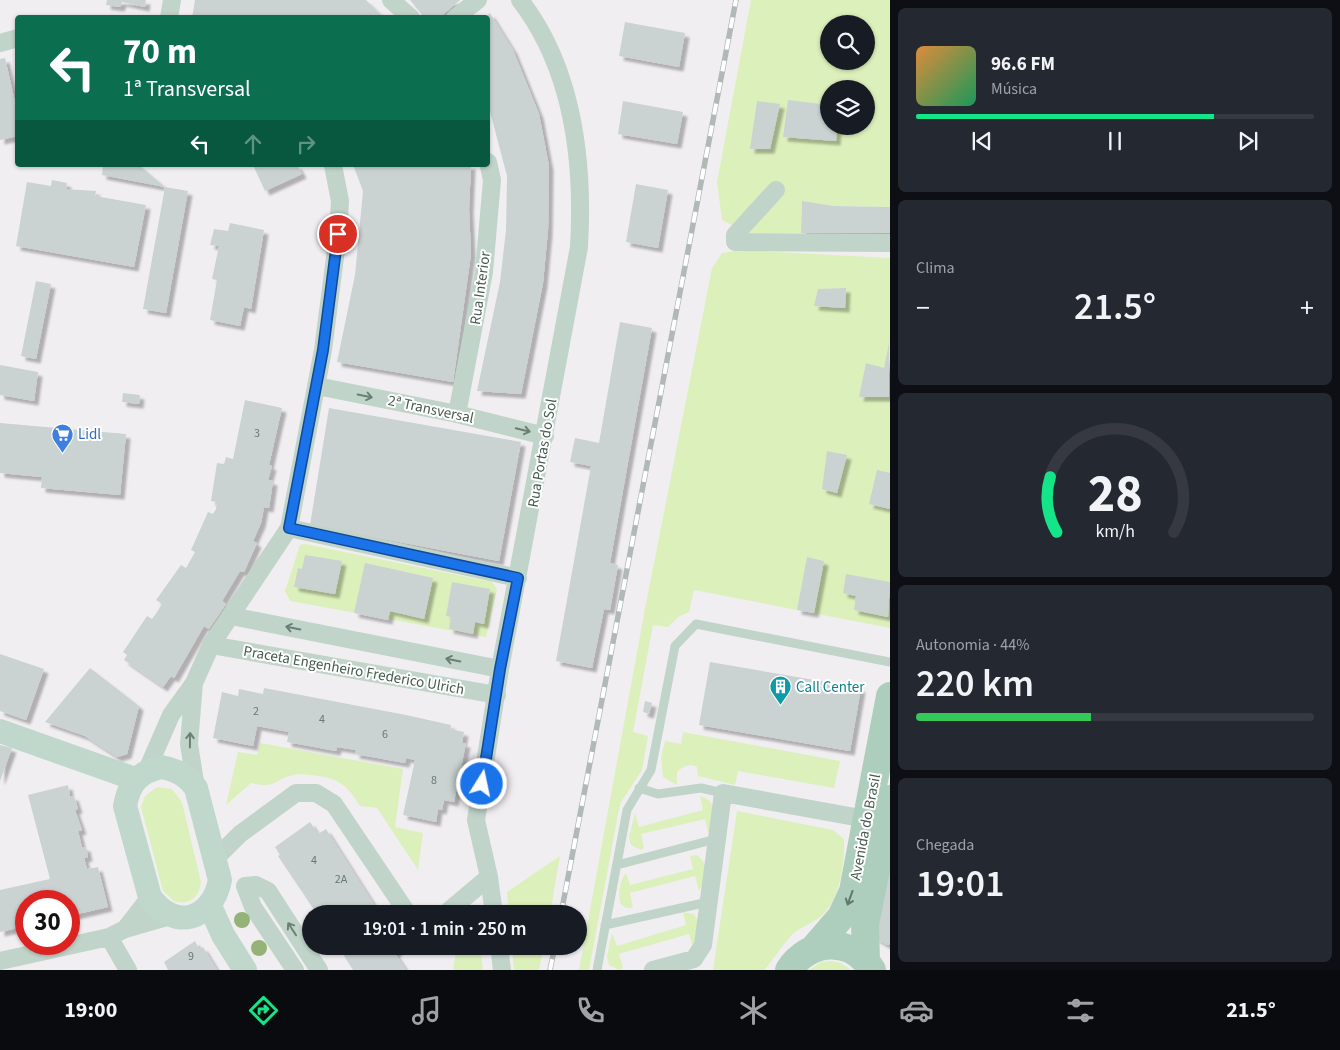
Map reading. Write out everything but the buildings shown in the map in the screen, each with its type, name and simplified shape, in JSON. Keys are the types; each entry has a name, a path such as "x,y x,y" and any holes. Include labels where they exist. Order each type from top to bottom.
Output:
{"main road":[{"name":"Avenida do Brasil","path":"789,970 799,957 815,947 832,929 849,902 890,696"},
{"path":"0,731 74,756 99,768 136,780"},
{"path":"177,917 198,914 210,906 218,893 217,870 196,788 187,777 175,769 161,767 136,780 125,806 150,897 158,908 177,917 223,936"},
{"name":"Avenida do Brasil","path":"869,965 866,924 890,799"},
{"path":"210,906 223,936 245,970"},
{"path":"815,947 842,946 869,965"}],"street":[{"path":"170,15 172,0"},
{"path":"391,0 408,15"},
{"path":"459,15 478,0"},
{"name":"Rua Portas do Sol","path":"493,905 489,877 476,820 500,669 579,247 581,208 579,163 570,108 549,47 520,0"},
{"path":"0,43 15,39"},
{"path":"136,780 172,715 194,683 211,645 289,528 317,386 338,226 340,201 333,167"},
{"name":"Rua Interior","path":"457,414 484,272 492,180 489,167"},
{"path":"776,190 735,235 735,242 890,243"},
{"name":"2ª Transversal","path":"317,386 457,414 545,436"},
{"path":"289,528 518,578"},
{"name":"Praceta Engenheiro Frederico Ulrich","path":"231,616 500,669"},
{"name":"Praceta Engenheiro Frederico Ulrich","path":"211,645 497,695"},
{"path":"194,683 190,744 196,788"},
{"path":"319,970 268,891 256,885 245,886 217,870 240,834 296,793 316,793 334,804 402,905"},
{"path":"653,970 694,959 704,945 723,793 866,819"},
{"path":"207,832 240,834"},
{"path":"456,905 489,877"},
{"path":"245,886 253,907 295,970"},
{"path":"117,933 150,897"},
{"path":"0,961 177,917"},
{"path":"117,933 128,970"},
{"path":"500,955 502,970"}],"lane":[{"path":"597,970 627,810 651,770 675,646 696,624 890,662"},
{"path":"639,788 658,794 701,788 723,793"},
{"path":"617,865 716,839"},
{"path":"605,925 708,902"}],"green space":[{"path":"751,0 890,0 890,207 834,206 802,202 801,233 748,233 722,220 717,182"},
{"path":"740,250 890,258 890,628 694,590 689,612 678,617 668,627 653,625 633,732 648,736 642,770 620,804 589,970 579,970 582,955 587,955 587,926 644,614 712,268 722,253"},
{"path":"305,544 492,582 497,589 486,637 290,601 285,591 300,545"},
{"path":"683,732 840,761 834,788 738,771 735,785 698,776 697,767 692,765 684,767 677,772 677,785 663,777 661,758 665,741 681,744"},
{"path":"260,743 403,769 395,827 423,833 418,870 377,808 360,806 345,787 327,777 298,774 266,785 251,783 226,805 238,752 257,755"},
{"path":"157,787 172,789 182,802 201,882 196,896 189,901 174,901 163,891 141,807 145,796"},
{"path":"700,796 706,798 712,806 713,816 708,833 705,819 641,834 644,848 641,850 631,845 629,837 635,813 639,827 703,810"},
{"path":"737,811 833,830 844,839 840,881 832,902 819,918 793,934 764,970 713,970"},
{"path":"696,855 704,862 706,872 699,891 695,876 630,893 633,908 626,908 621,904 620,888 626,873 630,885 693,869 690,856"},
{"path":"560,856 552,905 508,905 507,892"},
{"path":"683,912 694,914 698,923 698,935 693,948 689,934 619,954 623,968 619,970 609,965 607,956 612,933 617,946 686,925"},
{"path":"456,955 481,955 483,970 453,970"},
{"path":"513,955 542,955 539,970 514,970"},
{"path":"821,962 841,963 851,970 809,970"}],"railway":[{"path":"563,905 736,0"},
{"path":"550,970 553,955"}],"place":[{"name":"Lidl","path":"62,453"},
{"name":"Call Center","path":"780,706"}],"route":[{"path":"338,234 317,386 289,528 518,578 500,669 482,784"}]}
